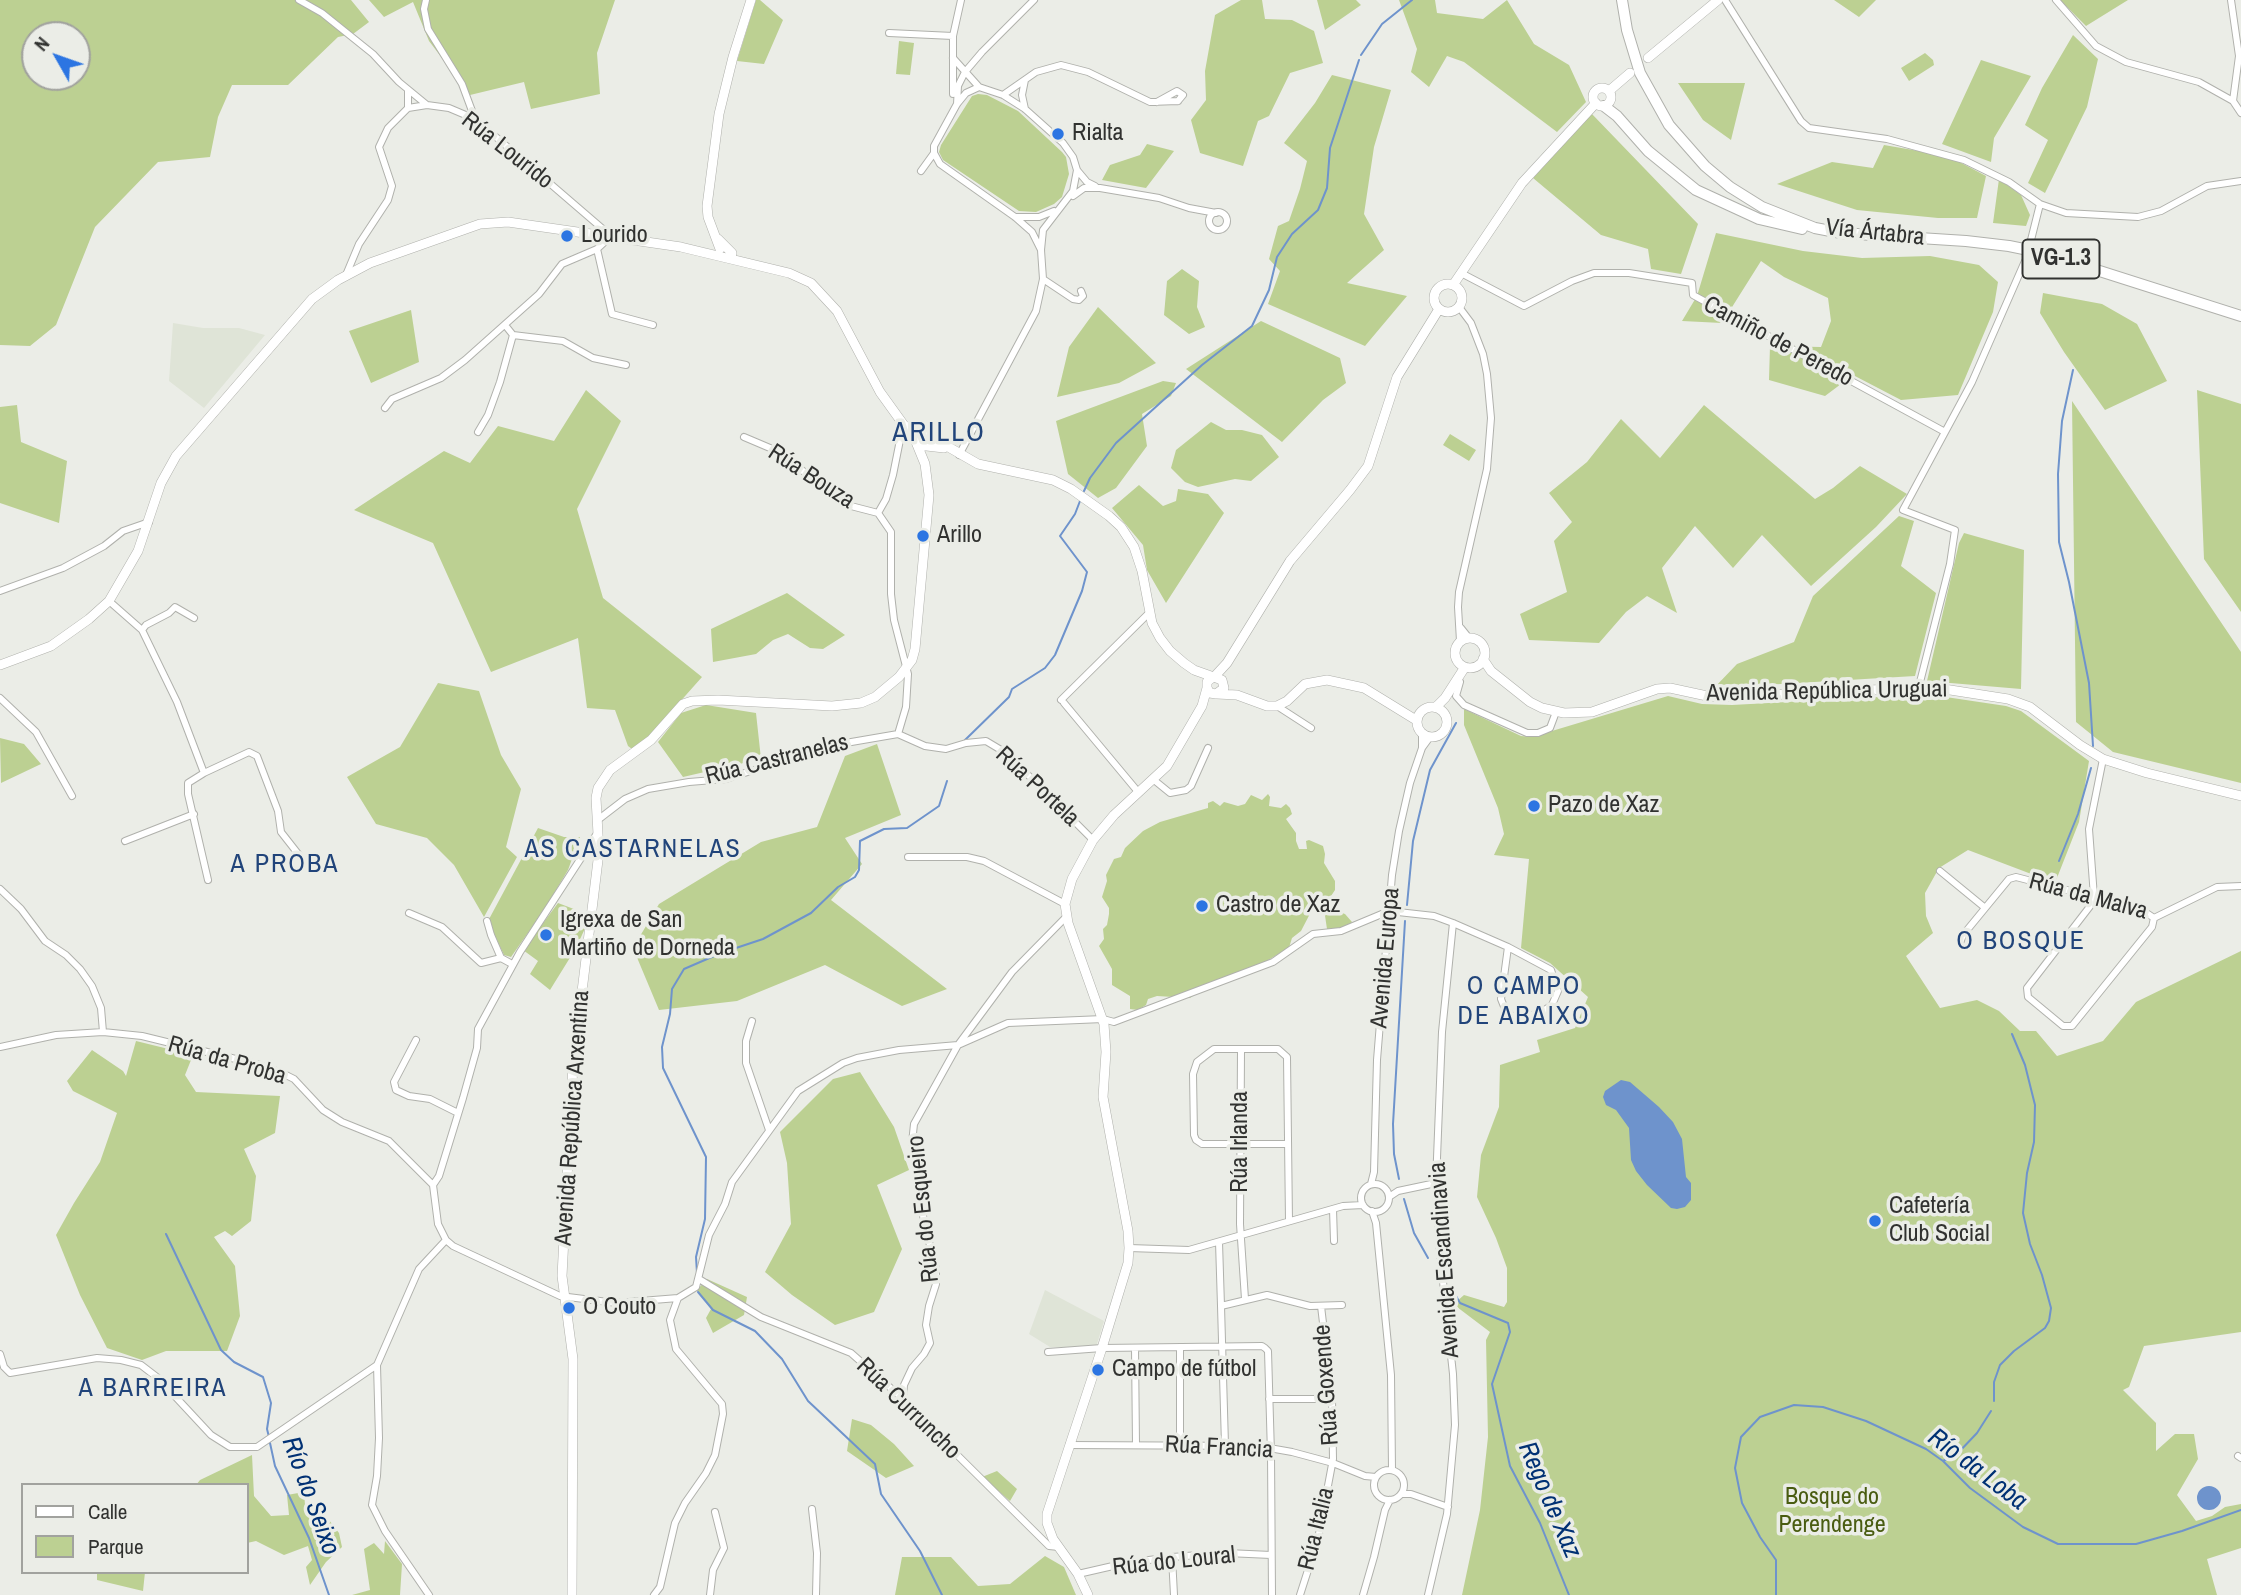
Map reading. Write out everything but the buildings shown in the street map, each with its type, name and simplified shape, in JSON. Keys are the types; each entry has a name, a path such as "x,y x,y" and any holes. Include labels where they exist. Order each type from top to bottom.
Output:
{"highway":[{"name":"Vía Ártabra","path":"1622,0 1636,59 1651,96 1669,125 1705,166 1730,187 1762,207 1815,228 1875,236 2009,246 2104,271 2241,316"},
{"path":"1600,104 1617,116 1668,169 1696,190 1728,207 1759,219 1818,233 1875,236"}],"street":[{"name":"Rúa Lourido","path":"299,0 322,13 373,54 427,106 449,107 475,119 611,236"},
{"path":"426,0 424,9 428,29 463,84 475,119"},
{"path":"722,251 708,217 707,206 718,121 733,57 751,0"},
{"path":"956,107 953,36 961,0"},
{"path":"956,107 958,86 965,72 1034,0"},
{"path":"1648,58 1718,0"},
{"path":"1725,0 1809,128 1887,139 1964,160 2009,182 2040,204 2066,213 2138,216 2174,205 2207,186 2241,181"},
{"path":"2056,0 2068,11 2091,42 2113,56 2199,82 2233,101 2241,113"},
{"path":"2231,0 2239,57 2233,101"},
{"path":"889,33 953,36"},
{"path":"953,58 979,87 1003,95 1025,109 1063,143 1073,157 1077,170 1087,182 1100,188"},
{"path":"1003,95 1036,72 1061,65 1088,72 1143,100 1157,102 1178,101 1183,94 1174,92 1157,102"},
{"path":"1609,91 1630,73"},
{"path":"1025,79 1022,95 1025,109"},
{"path":"979,87 966,93 956,107 934,146 934,153 940,164 1032,232 1041,250"},
{"path":"1453,285 1522,183 1600,104 1611,100 1609,91 1604,88 1596,90 1593,98 1600,104"},
{"path":"408,90 408,108"},
{"path":"346,275 359,244 388,201 392,186 379,147 388,128 408,108 427,106"},
{"path":"921,171 934,153"},
{"path":"959,455 1028,327 1041,294 1044,230 1073,191 1077,170"},
{"path":"1015,217 1048,215 1084,188 1100,188 1159,198 1216,213 1225,216 1226,225 1222,230 1212,228 1189,208"},
{"path":"2031,240 2040,204"},
{"path":"1212,228 1210,218 1216,213"},
{"path":"0,666 51,646 89,620 109,601 138,551 161,483 176,456 298,314 325,288 346,275 440,237 492,222 509,222 722,251 732,253 731,260 799,276 819,289 838,312 880,392 917,443 925,464"},
{"path":"1032,232 1035,225 1044,230"},
{"path":"385,408 392,398 441,378 540,294 562,264 597,249 611,236"},
{"path":"597,249 612,314 653,325"},
{"path":"1919,687 1950,564 1955,530 1903,510 1972,382 2025,261"},
{"name":"Camiño de Peredo","path":"1461,272 1524,306 1594,272 1629,273 1692,283 1693,295 1945,432"},
{"path":"1043,279 1073,299 1079,300 1083,296 1081,290"},
{"path":"1453,285 1462,295 1459,307 1447,312 1439,309 1434,297 1437,289 1453,285"},
{"path":"1459,307 1471,323 1483,355 1491,418 1487,469 1458,607 1464,640 1455,654 1469,666"},
{"path":"1219,679 1290,561 1367,466 1397,377 1439,309"},
{"path":"505,325 513,335 563,341 593,358 626,365"},
{"path":"478,432 492,404 513,335"},
{"path":"903,425 978,464 1053,480 1110,516 1134,547 1142,571 1152,623 1170,652 1194,670 1210,693 1237,695 1267,706 1277,706 1306,684 1327,680 1364,688 1418,716"},
{"path":"898,734 906,707 906,669 891,594 891,532 878,513 886,499 893,475 903,425"},
{"name":"Rúa Bouza","path":"744,437 777,451 847,505 878,513"},
{"path":"917,443 928,440"},
{"path":"906,669 915,649 920,607 929,495 925,464 928,440"},
{"path":"0,591 63,568 104,545 122,531 149,522"},
{"path":"109,601 142,630 177,702 204,773"},
{"path":"142,630 175,607 194,618"},
{"path":"1139,793 1063,702 1150,612"},
{"path":"1439,709 1469,666 1485,653 1482,643 1464,640"},
{"path":"1469,666 1456,692 1457,700 1464,705 1527,733 1538,733 1550,728 1556,712"},
{"name":"Avenida República Uruguai","path":"1469,666 1491,671 1530,702 1556,712 1577,714 1592,712 1657,689 1670,688 1707,696 1728,697 1919,687 1952,689 2020,702 2103,759 2147,773 2241,796"},
{"name":"Avenida República Arxentina","path":"572,1595 573,1359 564,1297 565,1215 573,1065 596,886 600,831 596,798 603,778 650,740 683,704 718,699 832,706 861,704 889,687 906,669"},
{"path":"1194,670 1219,679 1237,695"},
{"path":"1088,1595 1078,1574 1049,1531 1047,1514 1102,1348 1128,1263 1129,1248 1103,1097 1106,1052 1103,1019 1066,917 1065,904 1072,879 1093,840 1114,816 1154,780 1178,752 1202,706 1208,680 1219,679"},
{"path":"1202,706 1224,688 1219,679"},
{"path":"0,698 36,732 72,796"},
{"path":"1277,706 1311,728"},
{"path":"1429,707 1439,709 1447,721 1444,731 1436,737 1426,736 1417,726 1418,716 1429,707"},
{"name":"Rúa Castranelas","path":"599,819 625,799 648,789 726,779 828,746 898,734"},
{"name":"Rúa Portela","path":"898,734 925,746 946,748 986,741 1006,753 1093,840"},
{"name":"Avenida Europa","path":"1374,1184 1377,1060 1389,911 1399,831 1410,783 1426,736"},
{"path":"1154,780 1170,793 1186,790 1191,786 1208,748"},
{"path":"208,880 188,794 188,783 249,752 257,756 278,811 281,832 310,869"},
{"path":"2103,759 2089,829 2094,897 2091,905 2027,988 2028,997 2063,1026 2077,1023 2152,928 2154,918"},
{"path":"125,841 194,814"},
{"path":"600,831 593,836 557,897 512,964 508,976 487,1009 478,1029 477,1048 439,1176 433,1185 438,1224 446,1240 474,1256 564,1297 616,1303 678,1298 696,1287 709,1235 725,1204 732,1182 798,1091 843,1063 899,1051 958,1045 1008,1023 1103,1019 1114,1022 1273,962 1313,934 1340,930 1389,911 1434,916 1508,947 1551,970 1558,991 1552,1005 1543,1012 1524,1018 1512,1016 1505,1009 1501,999 1508,947"},
{"path":"908,857 967,857 984,861 1065,904"},
{"path":"1940,871 1984,907"},
{"name":"Rúa da Malva","path":"1960,943 1984,907 2009,879 2016,877 2145,912 2154,918 2217,887 2241,886"},
{"path":"0,889 21,909 45,941 66,955 80,969 92,986 101,1008 103,1032"},
{"path":"408,913 442,927 481,963 501,958"},
{"name":"Rúa do Esqueiro","path":"903,1399 904,1385 912,1367 930,1343 926,1325 936,1284 936,1269 924,1223 912,1143 914,1124 958,1045 1012,972 1066,917"},
{"path":"487,921 501,958 512,964"},
{"name":"Avenida Escandinavia","path":"1428,1595 1448,1507 1454,1449 1455,1398 1439,1244 1436,1182 1443,1031 1453,923"},
{"path":"752,1021 746,1041 746,1063 769,1130"},
{"name":"Rúa da Proba","path":"0,1047 56,1035 103,1032 142,1036 260,1065 294,1080 323,1110 342,1122 389,1141 433,1185"},
{"path":"416,1040 394,1082 396,1090 409,1096 430,1099 458,1113"},
{"path":"1287,1144 1202,1144 1196,1140 1193,1074 1197,1062 1214,1049 1278,1049 1287,1057 1289,1221"},
{"name":"Rúa Irlanda","path":"1241,1049 1242,1236"},
{"path":"1388,1194 1436,1182"},
{"path":"1362,1201 1365,1188 1374,1184 1388,1194"},
{"path":"1376,1211 1387,1206 1388,1194"},
{"path":"1129,1248 1189,1250 1362,1201"},
{"path":"1362,1201 1376,1211"},
{"path":"1333,1209 1335,1241"},
{"path":"1376,1211 1391,1375 1391,1458 1389,1470 1374,1479 1376,1493 1390,1500"},
{"path":"1242,1236 1245,1299"},
{"path":"429,1595 385,1531 373,1505 379,1438 377,1365 419,1269 446,1240"},
{"path":"1219,1242 1225,1444"},
{"name":"Rúa Curruncho","path":"699,1279 761,1317 851,1353 903,1399 916,1417 1049,1546 1059,1547"},
{"name":"Rúa Goxende","path":"1221,1306 1267,1294 1310,1306 1342,1305"},
{"path":"654,1595 660,1587 675,1523 715,1455 723,1414 722,1404 676,1349 670,1320 678,1298"},
{"name":"Rúa Goxende","path":"1321,1306 1332,1399 1333,1463"},
{"path":"1048,1352 1102,1348 1224,1346 1262,1346 1268,1351 1272,1595"},
{"path":"1136,1348 1136,1445"},
{"path":"1180,1348 1180,1445"},
{"path":"0,1354 4,1367 10,1373 97,1358 141,1365 158,1378 211,1435 230,1447 257,1447 377,1365"},
{"path":"1269,1399 1332,1399"},
{"name":"Rúa Francia","path":"1069,1445 1225,1444 1270,1448 1333,1463 1374,1479"},
{"name":"Rúa Italia","path":"1300,1595 1318,1539 1333,1463"},
{"path":"1363,1595 1385,1510 1390,1500 1402,1491 1403,1478 1389,1470"},
{"path":"1402,1491 1448,1507"},
{"path":"1382,1498 1385,1510"},
{"path":"812,1509 817,1553 816,1595"},
{"path":"710,1595 713,1570 724,1548 715,1512"},
{"name":"Rúa do Loural","path":"1078,1574 1126,1563 1172,1557 1227,1553 1271,1555"},
{"path":"1172,1557 1174,1595"}],"shaded area":[{"path":"173,323 203,328 239,328 265,335 204,408 169,381"},
{"path":"1045,1290 1104,1321 1096,1347 1050,1347 1029,1334"}],"green space":[{"path":"0,0 351,0 369,22 353,34 338,37 288,85 232,85 218,117 210,157 158,162 95,227 56,325 30,346 0,345"},
{"path":"369,0 615,0 597,53 600,94 531,109 524,82 470,95 429,41 413,2 384,17"},
{"path":"756,0 760,0 783,20 764,64 737,61"},
{"path":"1241,0 1262,0 1265,19 1292,20 1314,31 1323,63 1290,73 1269,116 1258,121 1243,166 1200,153 1191,120 1206,100 1205,71 1215,15"},
{"path":"1317,0 1356,0 1361,5 1325,30"},
{"path":"1399,0 1435,0 1437,13 1483,19 1507,0 1534,44 1569,65 1586,102 1557,132 1464,62 1447,56 1429,87 1411,72 1417,49"},
{"path":"1834,0 1876,0 1859,17"},
{"path":"2060,0 2128,0 2086,26"},
{"path":"2073,35 2098,59 2087,107 2045,193 2028,183 2048,140 2025,125 2042,88"},
{"path":"899,41 914,43 910,75 896,74"},
{"path":"1925,53 1933,60 1934,65 1909,81 1901,68"},
{"path":"1981,60 2031,76 1994,138 1991,162 1942,144"},
{"path":"1332,75 1391,90 1374,147 1364,214 1384,250 1347,283 1407,296 1365,346 1268,304 1280,271 1269,259 1278,226 1289,221 1307,161 1284,143 1315,103"},
{"path":"1678,83 1745,83 1731,140 1703,120"},
{"path":"987,95 1018,111 1066,157 1069,174 1062,197 1054,204 1036,212 1019,211 943,160 939,152 941,145 972,96"},
{"path":"1591,113 1698,224 1681,274 1651,269 1648,249 1601,235 1533,178"},
{"path":"1147,144 1174,151 1146,188 1102,180 1110,165 1140,155"},
{"path":"1884,145 1948,156 1986,176 1977,218 1938,218 1857,210 1777,184 1832,162 1873,168"},
{"path":"1999,179 2021,195 2030,215 2026,226 1993,223"},
{"path":"1716,233 1803,251 1862,258 1930,256 1979,265 1998,282 1993,312 1958,395 1901,400 1853,375 1825,396 1769,380 1770,346 1821,347 1831,321 1828,298 1784,277 1761,261 1722,323 1682,321 1697,296"},
{"path":"1182,269 1199,281 1197,307 1205,327 1189,334 1164,315 1167,281"},
{"path":"2043,293 2102,304 2137,324 2167,381 2105,410 2040,313"},
{"path":"1098,307 1156,363 1119,383 1057,397 1069,347"},
{"path":"411,310 419,362 371,383 349,331"},
{"path":"1261,321 1340,358 1346,383 1323,400 1282,442 1186,369"},
{"path":"1163,381 1176,383 1171,396 1142,414 1147,446 1116,488 1098,498 1068,474 1056,421"},
{"path":"586,390 621,421 577,509 603,598 702,677 654,731 632,749 628,746 615,710 587,708 578,638 491,672 433,543 354,510 444,451 470,463 498,426 554,441"},
{"path":"2197,390 2241,404 2241,612 2204,559"},
{"path":"2072,401 2241,652 2241,783 2113,752 2076,722"},
{"path":"17,405 21,442 67,461 59,523 0,503 0,407"},
{"path":"1704,405 1815,499 1860,466 1907,494 1876,527 1811,586 1762,535 1733,568 1695,526 1662,568 1677,613 1647,596 1626,612 1599,643 1529,640 1520,614 1567,592 1554,541 1572,522 1549,493 1587,462 1621,419 1660,458"},
{"path":"1211,422 1226,430 1242,430 1262,435 1279,457 1251,481 1235,479 1198,487 1185,482 1171,468 1176,450"},
{"path":"1450,434 1476,450 1469,461 1443,445"},
{"path":"1139,485 1163,506 1176,501 1178,489 1208,494 1224,513 1166,603 1147,570 1143,545 1112,508"},
{"path":"1899,516 1914,521 1901,566 1936,593 1915,676 1714,688 1737,664 1794,642 1813,596"},
{"path":"1964,533 2024,550 2021,689 1927,681 1959,543"},
{"path":"787,593 845,635 823,649 810,648 788,634 773,640 756,654 713,662 711,629"},
{"path":"438,683 479,691 501,755 521,789 506,847 517,857 484,917 454,865 427,838 376,824 347,777 400,747"},
{"name":"Bosque do Perendenge","path":"1915,695 2006,706 2021,711 2089,761 2079,822 2055,883 1968,850 1939,868 1925,893 1926,916 1933,933 1906,956 1940,1008 1977,1000 1999,1011 2020,1031 2036,1031 2057,1056 2103,1041 2136,1002 2241,951 2241,1332 2144,1346 2129,1387 2123,1390 2156,1423 2156,1451 2175,1434 2194,1434 2198,1459 2177,1495 2196,1521 2212,1516 2225,1507 2241,1504 2241,1548 2207,1559 2217,1595 1462,1595 1480,1510 1488,1437 1486,1340 1490,1332 1457,1307 1456,1302 1464,1295 1504,1307 1507,1302 1507,1268 1477,1197 1481,1155 1499,1107 1500,1065 1540,1052 1537,1040 1575,1028 1588,997 1550,963 1521,948 1529,859 1494,855 1504,834 1498,808 1464,725 1464,709 1521,736 1532,737 1668,696 1702,704 1732,705"},
{"path":"706,705 756,713 761,759 683,777 658,742 681,713"},
{"path":"0,738 24,744 41,764 1,783"},
{"path":"877,744 901,815 845,838 862,864 831,900 947,989 902,1006 825,965 737,1001 659,1010 633,948 659,904 761,842 817,827 845,756"},
{"path":"1268,794 1269,806 1281,808 1286,804 1290,808 1292,814 1286,819 1296,833 1299,849 1307,849 1306,841 1309,840 1323,846 1324,863 1335,881 1335,890 1327,902 1328,908 1345,914 1352,922 1349,928 1338,934 1327,929 1321,902 1314,906 1301,931 1292,938 1287,954 1280,953 1260,965 1213,982 1190,998 1157,996 1148,999 1146,1005 1138,1010 1130,1009 1130,996 1112,985 1112,969 1099,946 1104,939 1103,929 1107,925 1109,914 1109,908 1102,897 1106,875 1114,859 1121,857 1125,848 1143,831 1160,822 1208,808 1208,803 1213,801 1220,806 1224,802 1238,806 1245,804 1251,795 1262,800"},
{"path":"538,828 564,837 580,837 568,870 511,957 504,955 488,921"},
{"path":"558,903 587,914 587,924 576,948 550,990 530,974 538,961 523,950"},
{"path":"136,1041 193,1055 185,1075 196,1092 280,1096 275,1133 244,1149 256,1176 251,1221 232,1236 225,1231 214,1237 235,1266 240,1316 227,1351 166,1351 142,1360 107,1348 80,1295 56,1235 100,1162 117,1113 73,1091 67,1081 92,1050 123,1071 126,1076"},
{"path":"860,1072 894,1127 909,1170 877,1185 902,1249 874,1312 835,1325 765,1272 791,1224 787,1163 780,1132 833,1079"},
{"path":"707,1279 747,1297 744,1315 713,1333 706,1318 711,1309 697,1290"},
{"path":"852,1419 871,1425 894,1444 914,1466 886,1478 847,1451"},
{"path":"252,1455 254,1496 271,1516 289,1515 287,1495 304,1492 305,1505 322,1511 339,1533 342,1547 326,1562 310,1585 306,1567 312,1560 308,1546 284,1555 256,1541 248,1543 248,1483 198,1483"},
{"path":"997,1471 1017,1489 1010,1501 982,1477"},
{"path":"385,1541 402,1564 400,1595 352,1595 370,1590 364,1549 374,1543 384,1554"},
{"path":"1045,1556 1064,1567 1076,1595 895,1595 902,1557 951,1557 978,1586 1010,1584"},
{"path":"97,1574 145,1574 143,1591 97,1580"}],"water":[{"path":"1621,1080 1630,1082 1659,1107 1673,1122 1682,1139 1686,1177 1691,1183 1691,1200 1685,1207 1671,1208 1636,1171 1631,1160 1629,1128 1616,1110 1606,1105 1603,1097 1605,1091"},
{"path":"2204,1486 2214,1486 2221,1493 2221,1503 2214,1510 2204,1510 2197,1503 2197,1493"}],"waterway":[{"path":"1361,55 1382,24 1412,0"},
{"path":"1084,491 1090,478 1116,443 1202,365 1252,326 1269,290 1277,257 1292,234 1318,210 1327,188 1330,148 1359,60"},
{"path":"2073,370 2062,421 2058,474 2059,542 2089,683 2093,746"},
{"path":"965,740 1009,697 1012,689 1045,668 1055,655 1082,591 1087,572 1060,536 1075,514 1080,501"},
{"name":"Rego de Xaz","path":"1407,905 1413,841 1430,770 1456,723"},
{"path":"2059,861 2078,814 2091,768"},
{"path":"697,1273 696,1257 705,1219 706,1157 663,1068 662,1047 670,1014 672,989 684,969 763,939 811,913 838,887 855,877 859,870 860,841 884,829 907,828 939,806 947,781"},
{"name":"Rego de Xaz","path":"1399,1179 1394,1154 1393,1124 1405,921"},
{"path":"1994,1401 1994,1382 2000,1365 2045,1328 2051,1308 2023,1213 2027,1173 2034,1142 2035,1105 2025,1065 2012,1034"},
{"name":"Rego de Xaz","path":"1404,1199 1414,1233 1428,1258"},
{"name":"Río do Seixo","path":"166,1234 221,1350 234,1362 263,1377 271,1403 267,1429 269,1437"},
{"name":"Rego de Xaz","path":"1452,1289 1460,1303 1508,1323 1510,1332 1492,1384 1510,1466 1540,1523 1569,1595"},
{"path":"698,1292 713,1310 755,1331 782,1359 808,1401 875,1464 881,1494 920,1551 942,1595"},
{"name":"Río da Loba","path":"1776,1595 1776,1560 1742,1503 1735,1468 1741,1437 1760,1417 1794,1405 1823,1407 1866,1421 1926,1449 1943,1461 1970,1488 2023,1527 2058,1544 2136,1544 2241,1510"},
{"path":"1943,1461 1957,1454 1977,1433 1991,1411"},
{"name":"Río do Seixo","path":"270,1443 275,1466 309,1538 329,1595"}],"place":[{"name":"Rialta","path":"1058,134"},
{"name":"Lourido","path":"567,236"},
{"name":"Arillo","path":"923,536"},
{"name":"Pazo de Xaz","path":"1534,806"},
{"name":"Castro de Xaz","path":"1202,906"},
{"name":"Igrexa de San Martiño de Dorneda","path":"546,935"},
{"name":"Cafetería Club Social","path":"1875,1221"},
{"name":"O Couto","path":"569,1308"},
{"name":"Campo de fútbol","path":"1098,1370"}],"district":[{"name":"ARILLO","path":"939,433"},
{"name":"AS CASTARNELAS","path":"633,850"},
{"name":"A PROBA","path":"285,865"},
{"name":"O BOSQUE","path":"2021,942"},
{"name":"O CAMPO DE ABAIXO","path":"1524,1002"},
{"name":"A BARREIRA","path":"153,1389"}]}
